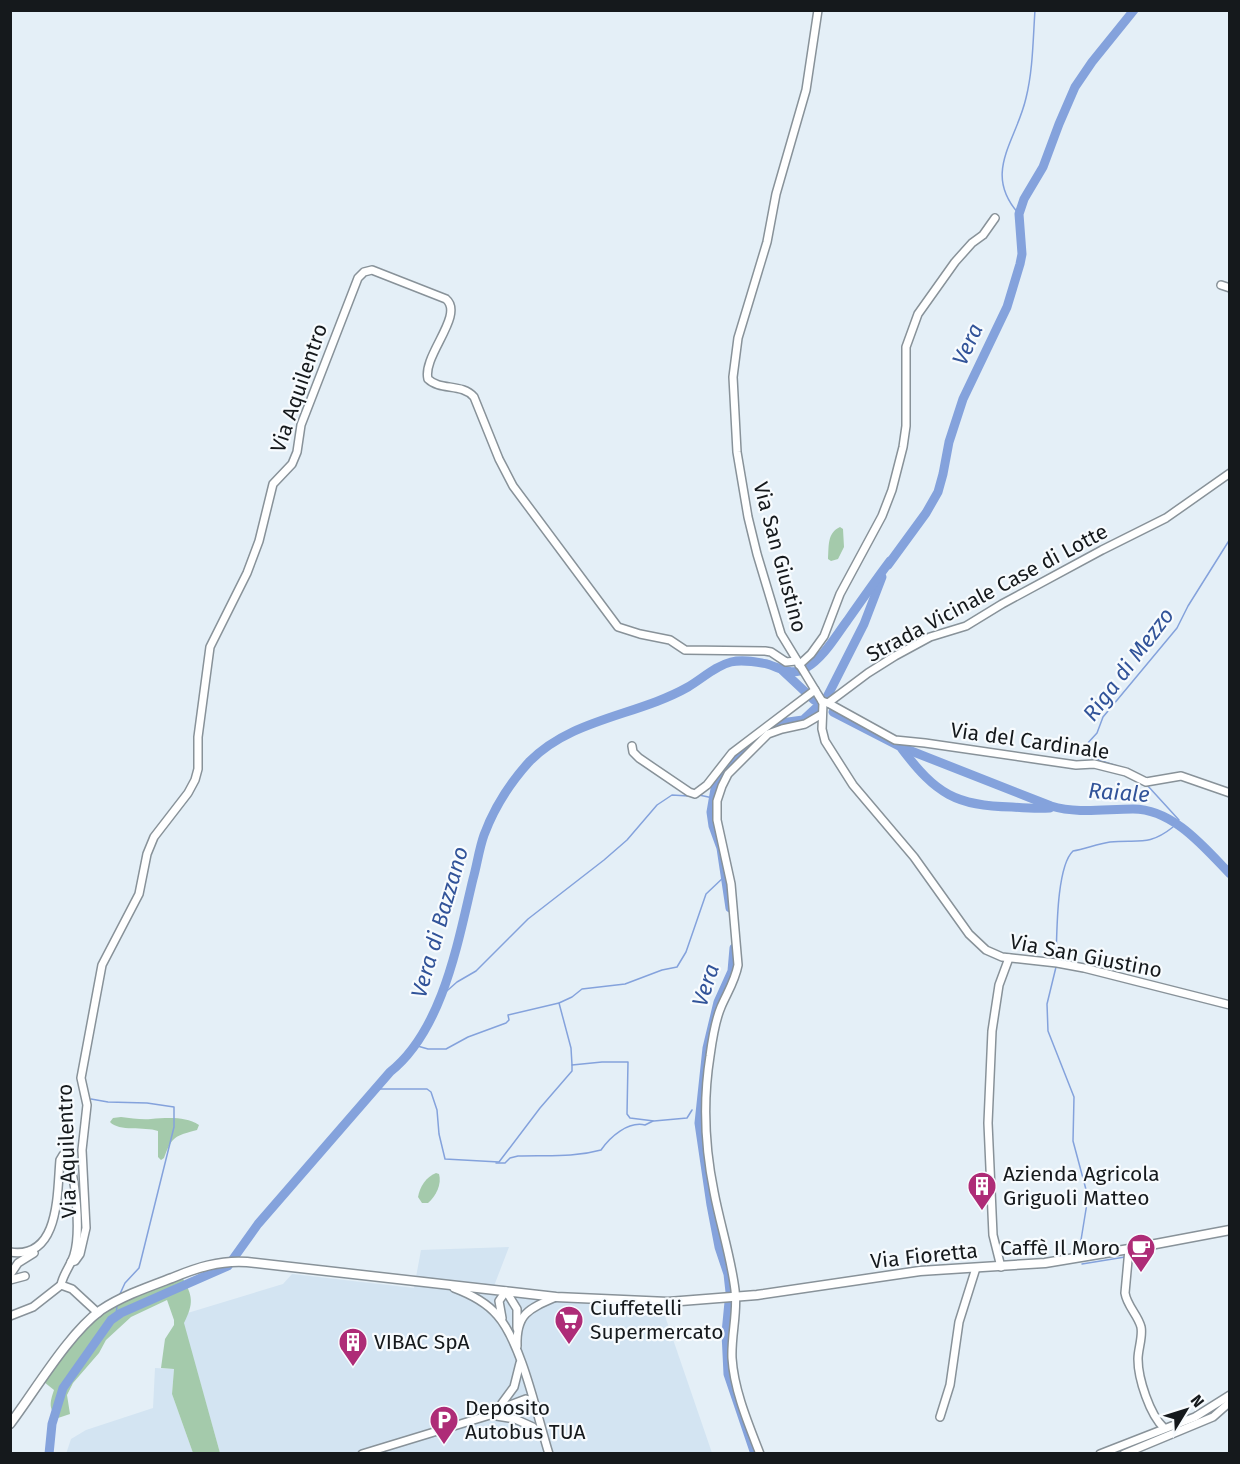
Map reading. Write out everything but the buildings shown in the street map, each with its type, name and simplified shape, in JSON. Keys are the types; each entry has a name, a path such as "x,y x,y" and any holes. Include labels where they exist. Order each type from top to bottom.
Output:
{"main road":[{"name":"Via Fioretta","path":"10,1424 68,1345 98,1313 118,1300 174,1277 202,1267 232,1262 556,1297 649,1302 733,1298 920,1271 1045,1263 1129,1250 1230,1230"}],"street":[{"name":"Via San Giustino","path":"818,10 806,90 776,194 767,242 738,338 733,377 737,452 748,517 776,621 785,644 800,667 811,693 824,707 823,732 826,744 853,785 914,857 969,934 986,950 1009,958 1075,966 1230,1005"},
{"path":"800,667 824,636 840,594 882,516 892,490 906,426 906,347 918,314 961,255 983,235 995,218"},
{"name":"Via Aquilentro","path":"71,1262 75,1261 82,1250 86,1224 82,1150 87,1105 81,1076 102,965 139,894 147,854 154,837 188,793 195,780 198,769 198,737 210,647 247,573 259,541 273,484 292,464 297,452 301,425 337,328 362,273 372,270 446,299 450,303 452,311 430,363 427,372 428,379 434,384 467,391 474,397 499,459 513,486 618,627 670,640 683,650 765,651 784,662 800,667"},
{"path":"1221,285 1230,288"},
{"name":"Strada Vicinale Case di Lotte","path":"760,1454 733,1368 734,1277 713,1189 707,1145 706,1099 710,1056 720,1008 736,976 738,965 731,884 717,820 717,801 722,786 728,774 762,740 775,731 805,724 868,673 895,656 930,638 966,626 1102,550 1166,518 1230,473"},
{"path":"632,746 634,755 689,792 696,794 732,753 811,693"},
{"name":"Via del Cardinale","path":"824,707 895,740 1076,765 1094,764 1126,772 1146,782 1181,776 1230,793"},
{"path":"1001,1267 993,1235 988,1123 992,1031 999,985 1009,958"},
{"path":"10,1275 16,1266 32,1255 50,1231 61,1159 65,1154 68,1158 73,1185 78,1226 77,1241 71,1262 61,1285 33,1306 10,1316"},
{"path":"10,1252 24,1253 34,1250"},
{"path":"1129,1250 1125,1293 1142,1331 1138,1359 1139,1371 1151,1408 1164,1428"},
{"path":"940,1418 950,1385 959,1322 976,1268"},
{"path":"10,1280 25,1276"},
{"path":"447,1284 486,1304 506,1326"},
{"path":"61,1285 72,1289 98,1313"},
{"path":"517,1349 518,1309 506,1291 501,1296 499,1304 517,1349 549,1454"},
{"path":"517,1328 522,1317 531,1309 556,1297"},
{"path":"494,1413 508,1398 514,1387 519,1372 519,1357"},
{"path":"1100,1454 1205,1412 1230,1395"},
{"path":"362,1454 494,1413 528,1407 533,1401"},
{"path":"1124,1454 1208,1420 1230,1402"},
{"path":"494,1413 527,1424 537,1430 544,1439"}],"shaded area":[{"path":"509,1247 494,1286 595,1297 594,1314 665,1316 712,1453 220,1453 181,1315 283,1284 292,1274 414,1288 421,1250"},
{"path":"155,1368 174,1369 172,1394 193,1453 66,1454 71,1439 86,1430 153,1408"}],"green space":[{"path":"840,527 843,529 844,547 838,559 831,561 828,559 830,540 833,533"},
{"path":"113,1118 176,1118 199,1125 197,1130 175,1138 161,1160 158,1157 158,1131 119,1127 110,1122"},
{"path":"436,1173 440,1178 438,1190 428,1203 422,1203 418,1197 420,1189 426,1179"},
{"path":"182,1277 191,1300 184,1323 220,1453 193,1453 172,1394 174,1369 161,1368 165,1339 174,1325 167,1300 131,1317 106,1340 99,1353 73,1383 67,1395 70,1414 58,1418 51,1405 54,1390 44,1382 87,1326 111,1306"}],"waterway":[{"path":"1019,214 1008,199 1003,185 1002,171 1026,98 1035,10"},
{"name":"Vera","path":"888,565 926,513 938,492 949,442 963,399 1007,307 1022,254 1019,214 1024,199 1043,167 1075,87 1134,10"},
{"name":"Riga di Mezzo","path":"1117,766 1090,757 1084,752 1086,745 1097,733 1103,717 1177,628 1188,606 1230,539"},
{"name":"Vera di Bazzano","path":"49,1454 52,1424 63,1388 111,1320 121,1313 228,1266 258,1224 408,1054 423,1033 446,983 484,835 503,796 529,762 546,747 565,736 668,697 725,664 749,661 791,672 801,671 829,646 890,561"},
{"name":"Vera","path":"827,697 864,624 882,577"},
{"name":"Raiale","path":"783,671 814,700"},
{"name":"Vera","path":"730,908 721,848 713,826 711,812 716,783 733,761 769,730 781,723 803,720 817,707"},
{"name":"Raiale","path":"833,712 901,747 1051,806 1081,810 1133,809 1161,815 1187,831 1230,874"},
{"name":"Raiale","path":"902,749 926,777 949,795 976,804 1050,808"},
{"path":"1147,785 1179,820"},
{"path":"440,997 457,982 476,971 528,919 627,840 657,805 672,795 688,796"},
{"path":"699,795 713,798"},
{"path":"1056,960 1060,886 1067,859 1073,851 1110,842 1149,840 1173,827"},
{"path":"414,1045 428,1049 446,1049 468,1037 506,1023 509,1020 508,1015 559,1003 582,989 625,984 662,970 677,967 686,952 706,894 725,876"},
{"name":"Vera","path":"730,1292 728,1274 719,1247 711,1205 699,1123 707,1048 718,1002 732,971 734,948"},
{"path":"1056,967 1047,1004 1048,1031 1074,1097 1073,1141 1088,1197 1081,1240 1082,1250"},
{"path":"559,1003 571,1048 572,1065 628,1062 627,1114 630,1118 654,1121 687,1118 692,1110"},
{"path":"375,1089 427,1089 431,1092 437,1110 439,1134 445,1159 499,1162 540,1108 572,1071 572,1065"},
{"path":"91,1099 174,1107 174,1127 139,1268 125,1283 119,1296"},
{"path":"496,1163 505,1163 510,1158 518,1156 590,1153 601,1150 614,1135 626,1128 632,1125 645,1125 653,1121"},
{"path":"1082,1264 1125,1257"},
{"name":"Vera","path":"729,1302 726,1333 728,1374 755,1454"},
{"path":"116,1316 117,1305"}],"place":[{"name":"Azienda Agricola Griguoli Matteo","path":"982,1212"},
{"name":"Caffè Il Moro","path":"1141,1274"},
{"name":"Ciuffetelli Supermercato","path":"569,1346"},
{"name":"VIBAC SpA","path":"353,1368"},
{"name":"Deposito Autobus TUA","path":"444,1446"}]}
